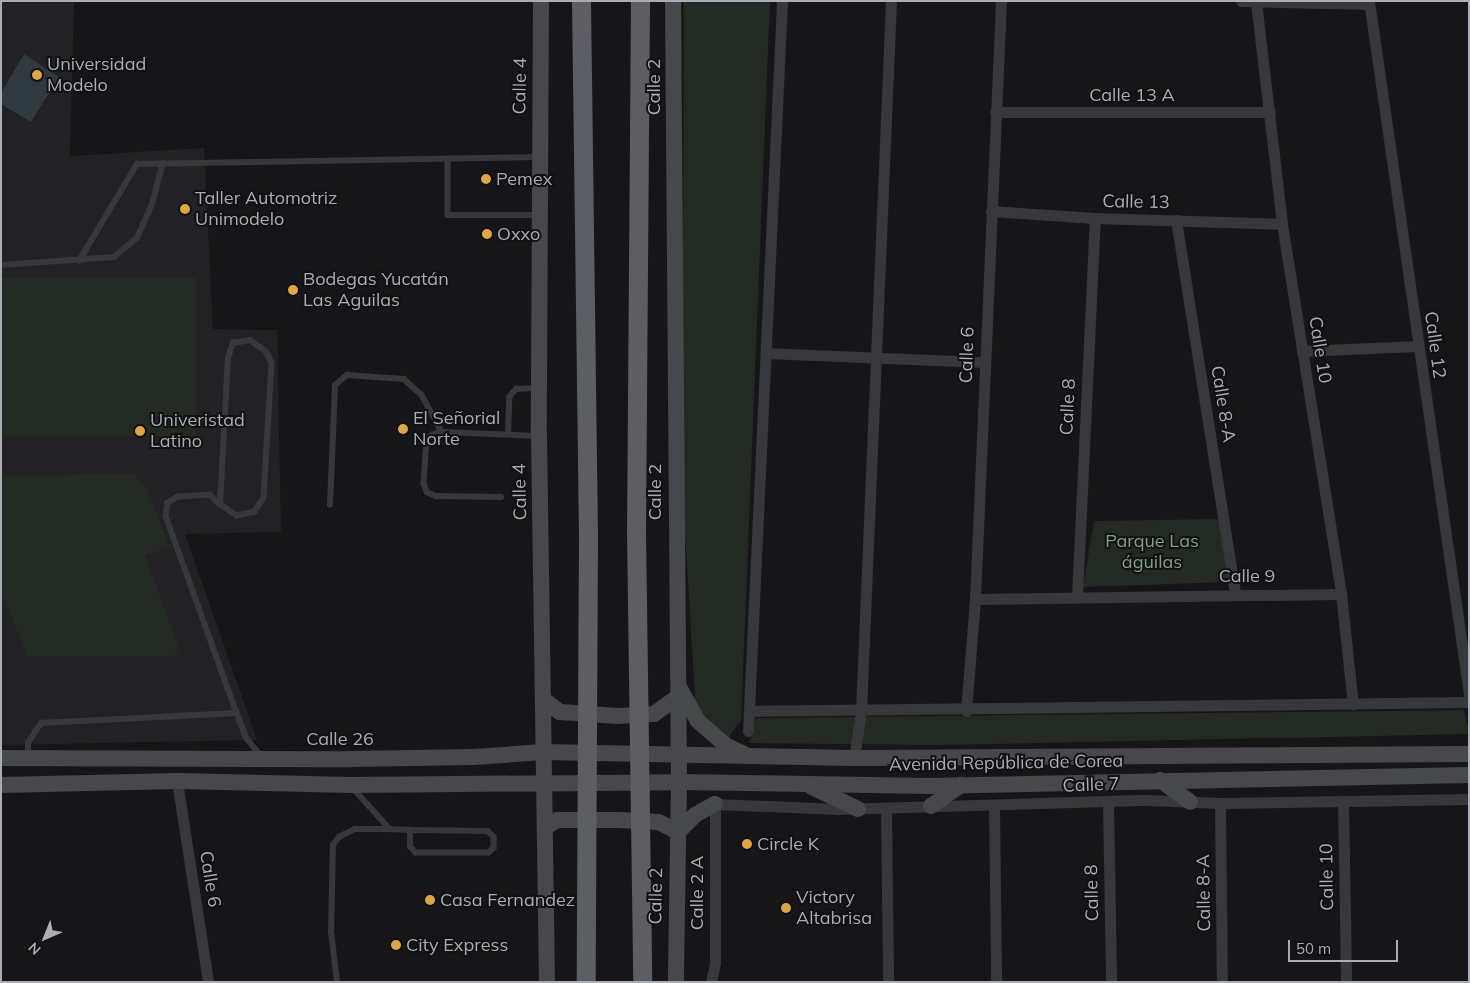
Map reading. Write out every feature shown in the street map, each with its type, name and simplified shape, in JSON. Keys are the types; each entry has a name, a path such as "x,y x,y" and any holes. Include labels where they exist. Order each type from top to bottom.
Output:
{"highway":[{"path":"570,1 582,56"},
{"path":"581,1 588,536 586,982"},
{"path":"640,1 641,96 636,531 642,982"},
{"path":"641,96 653,1"}],"main road":[{"name":"Calle 4","path":"541,1 539,436 547,982"},
{"name":"Calle 2","path":"673,1 676,680 679,782 676,982"},
{"path":"676,680 698,721 727,746 750,756"},
{"path":"544,700 560,712 618,716 654,714 677,698"},
{"name":"Calle 26","path":"1,758 263,760 474,757 544,752 678,754"},
{"name":"Avenida República de Corea","path":"678,754 854,758 1469,754"},
{"name":"Avenida República de Corea","path":"544,783 679,782 808,785 961,785 1469,775"},
{"path":"1160,780 1190,802"},
{"path":"1,785 177,781 351,785 544,783"},
{"path":"808,785 858,809"},
{"path":"931,806 961,785"},
{"path":"546,827 556,820 618,820 659,822 678,832 694,815 715,804"}],"street":[{"path":"748,732 782,1"},
{"path":"854,758 861,711 891,1"},
{"name":"Calle 6","path":"966,711 974,599 1001,1"},
{"path":"1241,1 1369,2"},
{"name":"Calle 10","path":"1256,2 1282,224 1340,594 1353,704"},
{"name":"Calle 12","path":"1369,2 1417,346 1469,694"},
{"name":"Calle 13 A","path":"995,112 1270,112"},
{"name":"Calle 13","path":"991,211 1095,218 1282,224"},
{"name":"Calle 8","path":"1077,597 1095,218"},
{"name":"Calle 8-A","path":"1176,220 1235,593"},
{"path":"1302,351 1417,346"},
{"path":"766,353 876,356 984,362"},
{"name":"Calle 9","path":"974,599 1235,593 1340,594"},
{"path":"749,711 966,711 1469,702"},
{"name":"Calle 6","path":"177,781 208,982"},
{"name":"Calle 7","path":"715,804 858,809 1108,803 1190,802 1220,804 1469,799"},
{"name":"Calle 10","path":"1343,802 1346,982"},
{"name":"Calle 8","path":"1108,803 1111,982"},
{"name":"Calle 2 A","path":"712,982 715,963 715,804"},
{"name":"Calle 8-A","path":"1220,804 1222,982"},
{"path":"994,806 996,982"},
{"path":"886,808 888,982"}],"lane":[{"path":"79,261 137,164 539,157"},
{"path":"448,160 448,215 539,215"},
{"path":"1,266 114,257 137,238 152,204 163,163"},
{"path":"220,505 228,358 233,344 250,340 266,350 272,363 264,498 255,512 237,516 220,505 210,495 178,497 168,503 166,516 236,713 246,738 263,760"},
{"path":"330,505 335,385 347,375 404,379 422,395 442,432"},
{"path":"508,435 508,397 516,389 540,388"},
{"path":"501,497 436,496 427,492 424,483 427,440 442,432 539,436"},
{"path":"28,759 28,744 42,722 236,713"},
{"path":"351,785 390,829"},
{"path":"336,982 331,932 333,845 346,831 390,829 488,831 494,836 494,848 489,853 420,854 410,847 410,830"}],"shaded area":[{"name":"Univeristad Latino","path":"1,1 74,1 70,156 204,148 213,329 277,330 281,532 185,534 257,740 1,745"},
{"name":"Universidad Modelo","path":"24,54 59,77 31,122 1,104 1,93"}],"green space":[{"path":"684,1 770,1 741,720 729,737 710,730 696,714 682,483"},
{"path":"1,278 196,278 196,436 1,436"},
{"path":"133,474 146,486 170,547 145,555 179,648 174,656 27,656 1,590 1,476"},
{"name":"Parque Las águilas","path":"1221,519 1230,582 1083,587 1094,521"},
{"path":"1464,710 1469,734 941,745 749,743 756,718"}],"place":[{"name":"Universidad Modelo","path":"37,75"},
{"name":"Pemex","path":"486,179"},
{"name":"Taller Automotriz Unimodelo","path":"185,209"},
{"name":"Oxxo","path":"487,234"},
{"name":"Bodegas Yucatán Las Aguilas","path":"293,290"},
{"name":"El Señorial Norte","path":"403,429"},
{"name":"Univeristad Latino","path":"140,431"},
{"name":"Circle K","path":"747,844"},
{"name":"Casa Fernandez","path":"430,900"},
{"name":"Victory Altabrisa","path":"786,908"},
{"name":"City Express","path":"396,945"}]}
